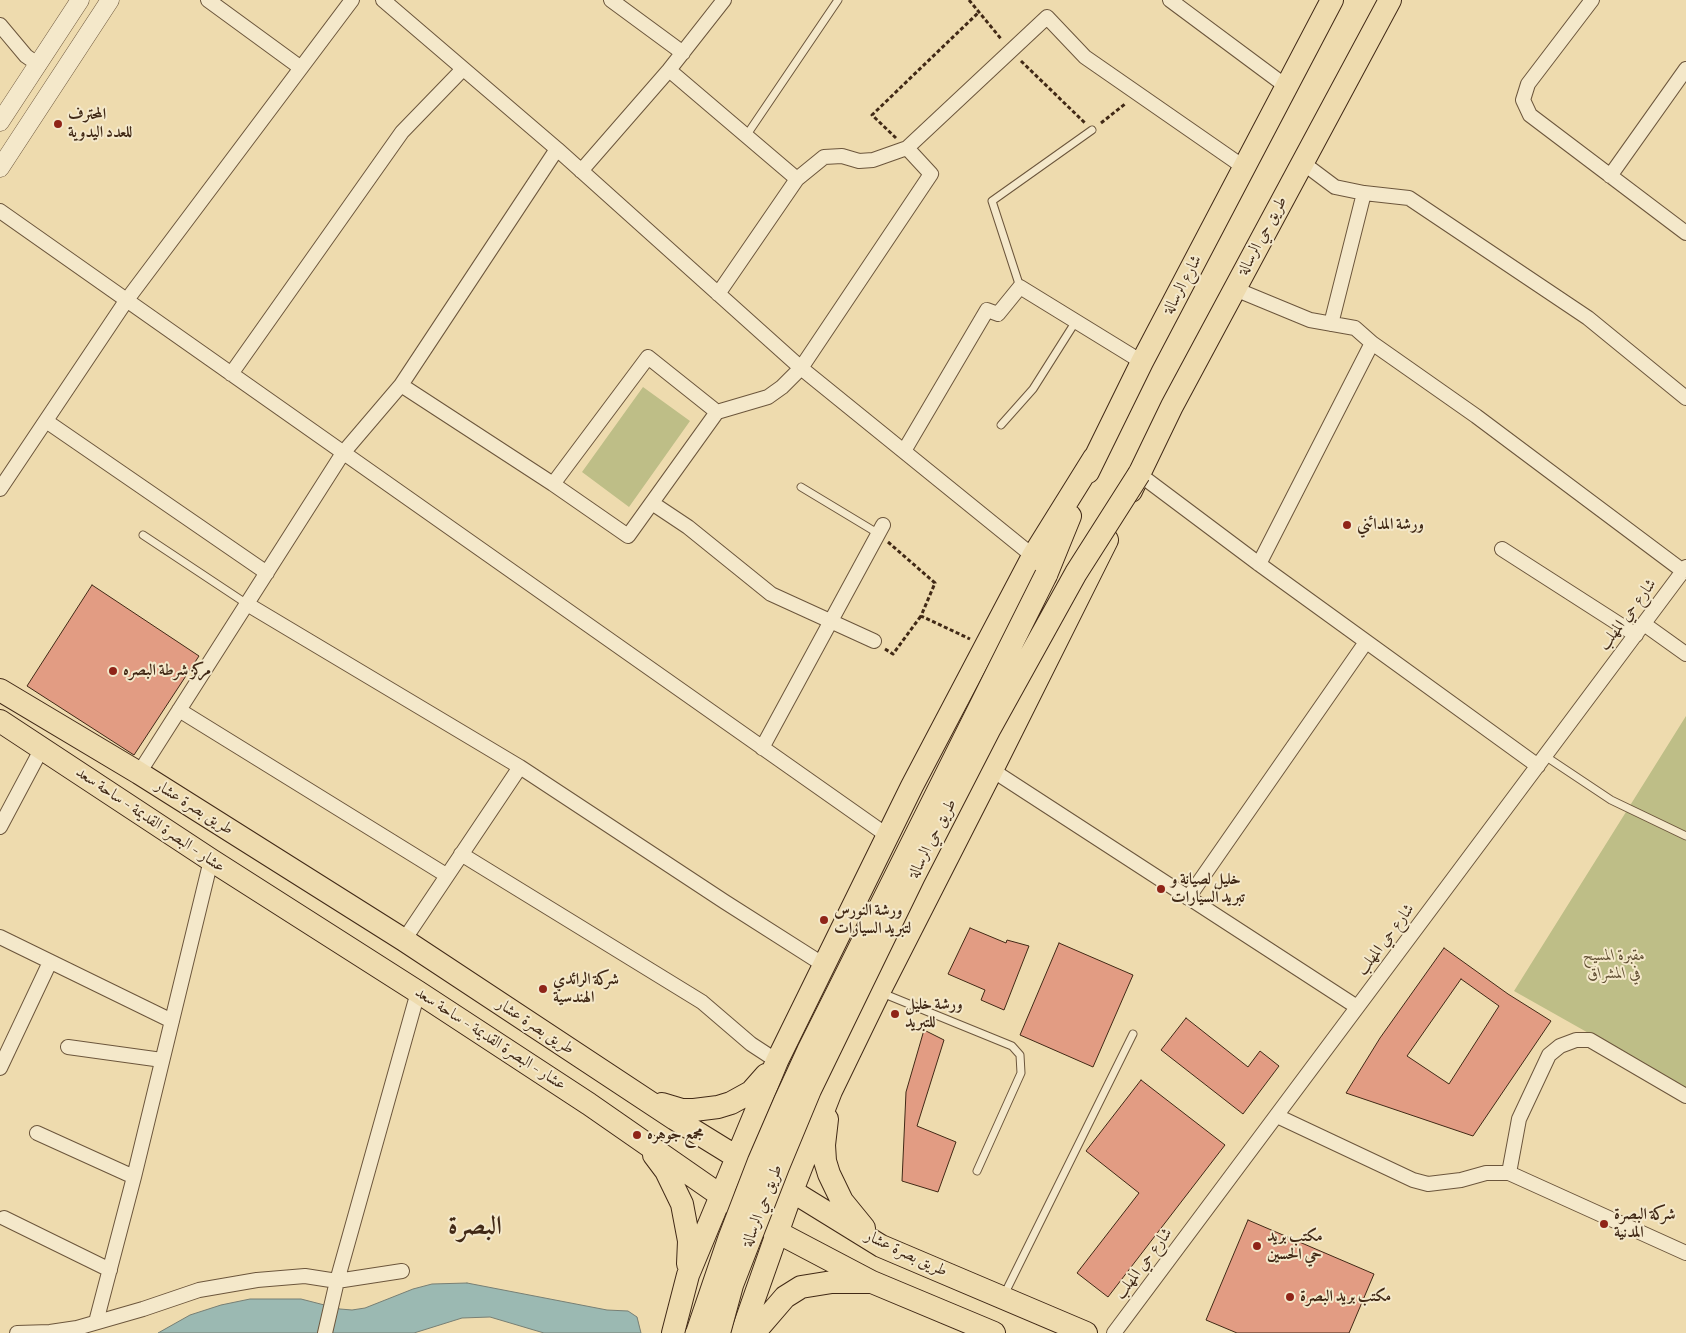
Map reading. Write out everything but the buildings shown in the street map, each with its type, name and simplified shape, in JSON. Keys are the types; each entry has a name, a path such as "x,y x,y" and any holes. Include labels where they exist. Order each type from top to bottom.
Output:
{"main road":[{"name":"شارع الرسالة","path":"1046,575 1094,458 1142,362 1332,0"},
{"name":"طريق حي الرسالة","path":"742,1333 792,1191 831,1091 879,992 1140,474 1172,406 1390,0"},
{"path":"673,1333 688,1275 777,1061 912,786 1033,556 1094,458"},
{"name":"طريق حي الرسالة","path":"718,1333 732,1285 810,1090 910,884 989,730 1076,573 1140,474"},
{"name":"طريق حي الرسالة","path":"697,1333 729,1239 759,1162 808,1051 1046,575"},
{"name":"طريق بصرة عشار","path":"0,690 139,773 404,940 644,1098 882,1246 1086,1333"},
{"name":"عشار - البصرة القديمة - ساحة سعد","path":"0,721 211,860 589,1104 777,1232 872,1282 994,1333"},
{"path":"644,1098 682,1110 718,1107 731,1103 751,1092 777,1061"},
{"path":"831,1091 824,1145 825,1161 829,1174 842,1201 862,1226 882,1246"},
{"path":"646,1143 666,1171 682,1204 689,1240 688,1275"},
{"path":"754,1333 785,1297 801,1287 832,1282 872,1282"}],"street":[{"path":"0,122 80,0"},
{"path":"0,168 110,0"},
{"path":"208,0 301,68"},
{"path":"0,490 126,301 352,0"},
{"path":"383,0 557,149 801,368 1033,556"},
{"path":"611,0 683,53"},
{"path":"581,171 669,70 724,0"},
{"path":"1170,0 1287,87"},
{"path":"1592,0 1528,84 1523,100 1530,115 1686,233"},
{"path":"718,294 797,179 824,157 842,156 859,161 873,160 907,148 1047,17 1085,57 1244,168"},
{"path":"0,25 26,56 39,65"},
{"path":"1610,176 1686,68"},
{"path":"231,374 402,132 463,69"},
{"path":"669,70 797,179"},
{"path":"401,385 554,484 628,536 717,412 768,397 782,387 801,368 931,174 907,148"},
{"path":"139,773 343,453 401,385 557,149"},
{"path":"1303,163 1335,188 1409,198 1588,318 1686,398"},
{"path":"1331,324 1364,193"},
{"path":"0,211 888,836"},
{"path":"904,452 987,310 998,314 1020,286 1142,362"},
{"path":"1235,289 1310,320 1355,328 1372,343 1476,416 1685,569"},
{"path":"1259,564 1372,343"},
{"path":"554,484 648,357 717,412"},
{"path":"46,421 267,573"},
{"path":"1140,474 1366,642 1541,761"},
{"path":"652,503 688,527 771,594 874,641"},
{"path":"762,748 881,529"},
{"path":"1502,549 1686,654"},
{"name":"شارع حي المهلب","path":"1114,1333 1685,569"},
{"path":"247,604 520,767 724,902 824,965"},
{"path":"1188,898 1366,642"},
{"path":"179,710 446,875"},
{"path":"0,827 42,748"},
{"path":"404,940 520,767"},
{"path":"992,770 1357,1007"},
{"path":"461,854 702,1002 751,1044 777,1061"},
{"path":"96,1322 134,1177 211,860"},
{"path":"0,937 172,1021"},
{"path":"0,1068 50,962"},
{"path":"325,1333 337,1281 418,992"},
{"path":"1509,1173 1519,1119 1549,1055 1560,1046 1576,1040 1590,1040 1686,1096"},
{"path":"68,1047 162,1060"},
{"path":"1276,1116 1413,1180 1428,1184 1461,1180 1486,1173 1509,1173 1686,1253"},
{"path":"38,1133 134,1177"},
{"path":"4,1218 110,1270"},
{"path":"17,1333 50,1332 76,1328 199,1290 247,1282 305,1276 337,1281 402,1272"}],"lane":[{"path":"746,136 838,0"},
{"path":"1020,286 992,201 1092,130"},
{"path":"1001,425 1033,389 1076,321"},
{"path":"801,487 881,529"},
{"path":"143,535 247,604"},
{"path":"1541,761 1611,800 1686,836"},
{"path":"879,992 1012,1046 1020,1054 1021,1072 977,1171"},
{"path":"1002,1297 1133,1034"}],"path":[{"path":"969,0 1011,52 1092,130 1138,94"},
{"path":"907,148 872,115 979,12"},
{"path":"874,641 893,654 921,616 935,583 881,529"},
{"path":"921,616 986,647"}],"green space":[{"path":"643,387 690,421 629,507 582,472"},
{"name":"مقبرة المسيح في المشراق","path":"1686,716 1686,1088 1514,991"}],"water":[{"path":"467,1283 607,1310 628,1311 637,1317 641,1333 544,1333 490,1317 462,1318 414,1333 158,1333 190,1315 221,1305 250,1299 301,1299 340,1309 352,1310 365,1308 413,1289 432,1284"}],"place":[{"name":"المحترف للعدد اليدوية","path":"58,124"},
{"name":"ورشة المدائني","path":"1347,525"},
{"name":"مركز شرطة البصره","path":"113,671"},
{"name":"خليل لصيانة و تبريد السيارات","path":"1161,889"},
{"name":"ورشة النورس لتبريد السيارات","path":"824,920"},
{"name":"شركة الرائدي الهندسية","path":"543,989"},
{"name":"ورشة خليل للتبريد","path":"895,1014"},
{"name":"مجمع جوهره","path":"637,1135"},
{"name":"شركة البصرة المدنية","path":"1604,1224"},
{"name":"مكتب بريد حي الحسين","path":"1257,1246"},
{"name":"مكتب بريد البصرة","path":"1290,1297"}],"district":[{"name":"البصرة","path":"475,1228"}]}
